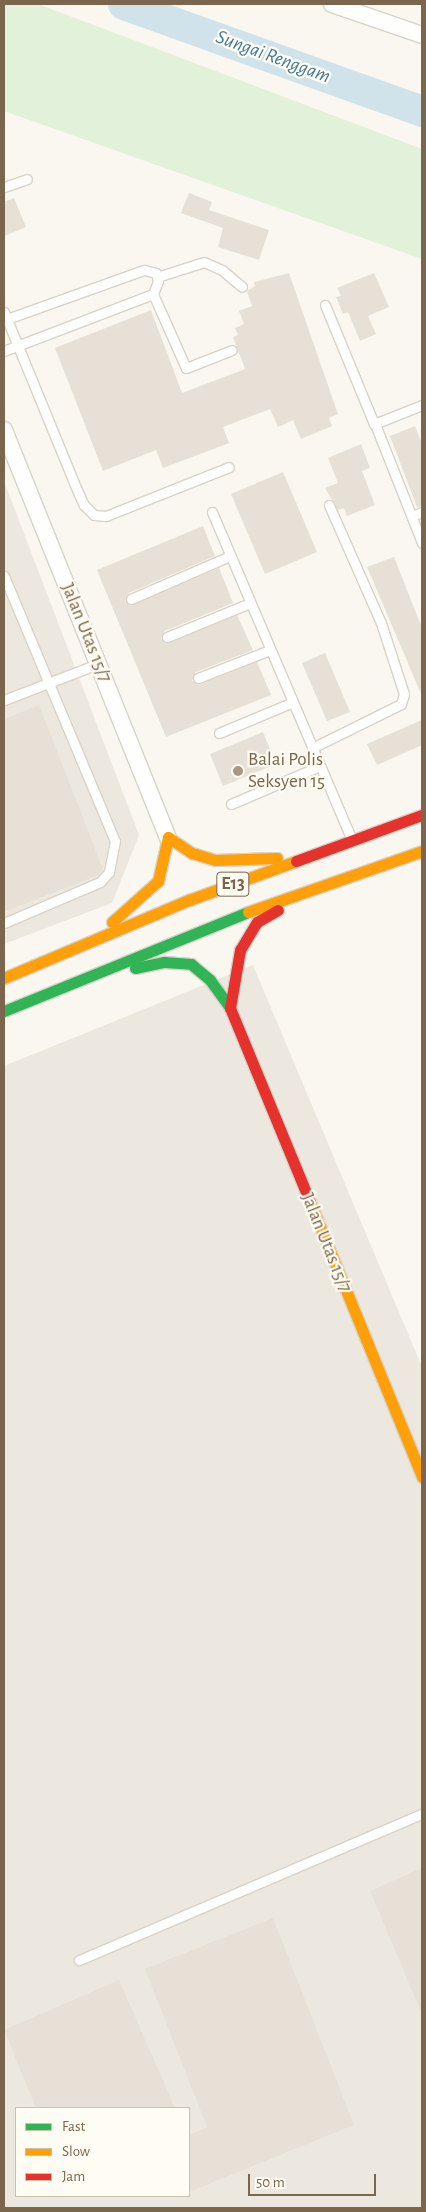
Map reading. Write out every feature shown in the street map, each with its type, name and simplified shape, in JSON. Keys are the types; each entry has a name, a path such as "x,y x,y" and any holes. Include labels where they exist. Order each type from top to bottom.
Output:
{"main road":[{"path":"391,825 422,811"},
{"name":"E13","path":"4,978 352,839 422,815"},
{"path":"76,948 136,904 158,881 168,837 192,853 215,860 311,855"},
{"name":"E13","path":"4,1011 200,929 422,851"},
{"path":"230,1008 233,974 240,950 257,922 306,893"},
{"path":"77,980 164,962 191,964 210,980 230,1008"},
{"name":"Jalan Utas 15/7","path":"230,1008 422,1477"}],"street":[{"path":"332,4 422,35"},
{"name":"Jalan Utas 15/7","path":"4,430 168,837"}],"lane":[{"path":"4,187 28,179"},
{"path":"229,466 106,516 94,515 84,505 74,483 5,317 144,270 157,277 204,262 242,287"},
{"path":"4,351 153,294 158,288 157,277"},
{"path":"153,294 186,368 232,350"},
{"path":"325,305 376,424 422,542"},
{"path":"376,424 422,405"},
{"path":"312,748 401,704 404,694 381,623 329,505"},
{"path":"212,512 352,839"},
{"path":"412,516 422,512"},
{"path":"132,599 230,556"},
{"path":"4,576 115,841 109,872 100,882 4,923"},
{"path":"167,637 250,603"},
{"path":"198,678 270,650"},
{"path":"4,700 49,686 98,664"},
{"path":"220,733 293,702"},
{"path":"231,804 320,766"},
{"path":"79,1960 422,1814"}],"shaded area":[{"path":"4,481 139,835 112,903 4,944"},
{"path":"253,965 422,1367 422,2208 4,2208 4,1066"}],"green space":[{"path":"4,4 38,4 422,149 422,259 4,111"}],"building":[{"path":"189,193 212,202 209,210 269,230 259,260 218,247 223,228 181,213"},
{"path":"14,198 26,227 4,236 4,202"},
{"path":"289,273 338,414 329,418 332,426 301,439 293,420 278,427 270,409 223,427 229,443 163,468 156,450 103,471 55,348 151,310 182,393 245,369 233,337 238,335 235,328 244,324 239,311 252,306 247,291 255,286 254,282"},
{"path":"374,273 389,307 368,316 376,334 360,341 348,312 343,314 336,297 341,296 337,288"},
{"path":"415,426 422,444 422,506 417,507 390,436"},
{"path":"361,444 370,468 362,471 375,505 347,516 344,508 338,510 325,488 338,483 328,458"},
{"path":"283,472 317,552 265,574 231,494"},
{"path":"203,526 215,556 129,593 125,601 133,605 219,568 233,603 165,631 161,639 169,643 237,615 253,650 196,672 192,681 200,684 257,662 271,695 166,737 97,570"},
{"path":"394,557 422,628 422,696 367,567"},
{"path":"325,653 350,712 327,721 302,663"},
{"path":"39,705 103,869 98,875 4,912 4,719"},
{"path":"422,720 422,745 377,765 367,744"},
{"path":"263,732 276,764 223,786 210,754"},
{"path":"422,1868 422,2014 370,1891"},
{"path":"273,1918 354,2125 190,2192 190,2135 207,2127 145,1969"},
{"path":"119,1980 175,2107 36,2107 4,2030"}],"waterway":[{"name":"Sungai Renggam","path":"123,4 422,111"}],"traffic: fast":[{"path":"4,1011 248,912"},
{"path":"135,968 164,962 191,964 210,980 230,1008"}],"traffic: slow":[{"path":"112,922 158,881 168,837 192,853 215,860 277,858"},
{"path":"248,912 422,851"},
{"path":"4,978 189,900 296,861"},
{"path":"310,1202 422,1477"}],"traffic: jam":[{"path":"296,861 422,815"},
{"path":"230,1008 240,950 257,922 278,910"},
{"path":"230,1008 310,1202"}],"place":[{"name":"Balai Polis Seksyen 15","path":"238,771"}]}
